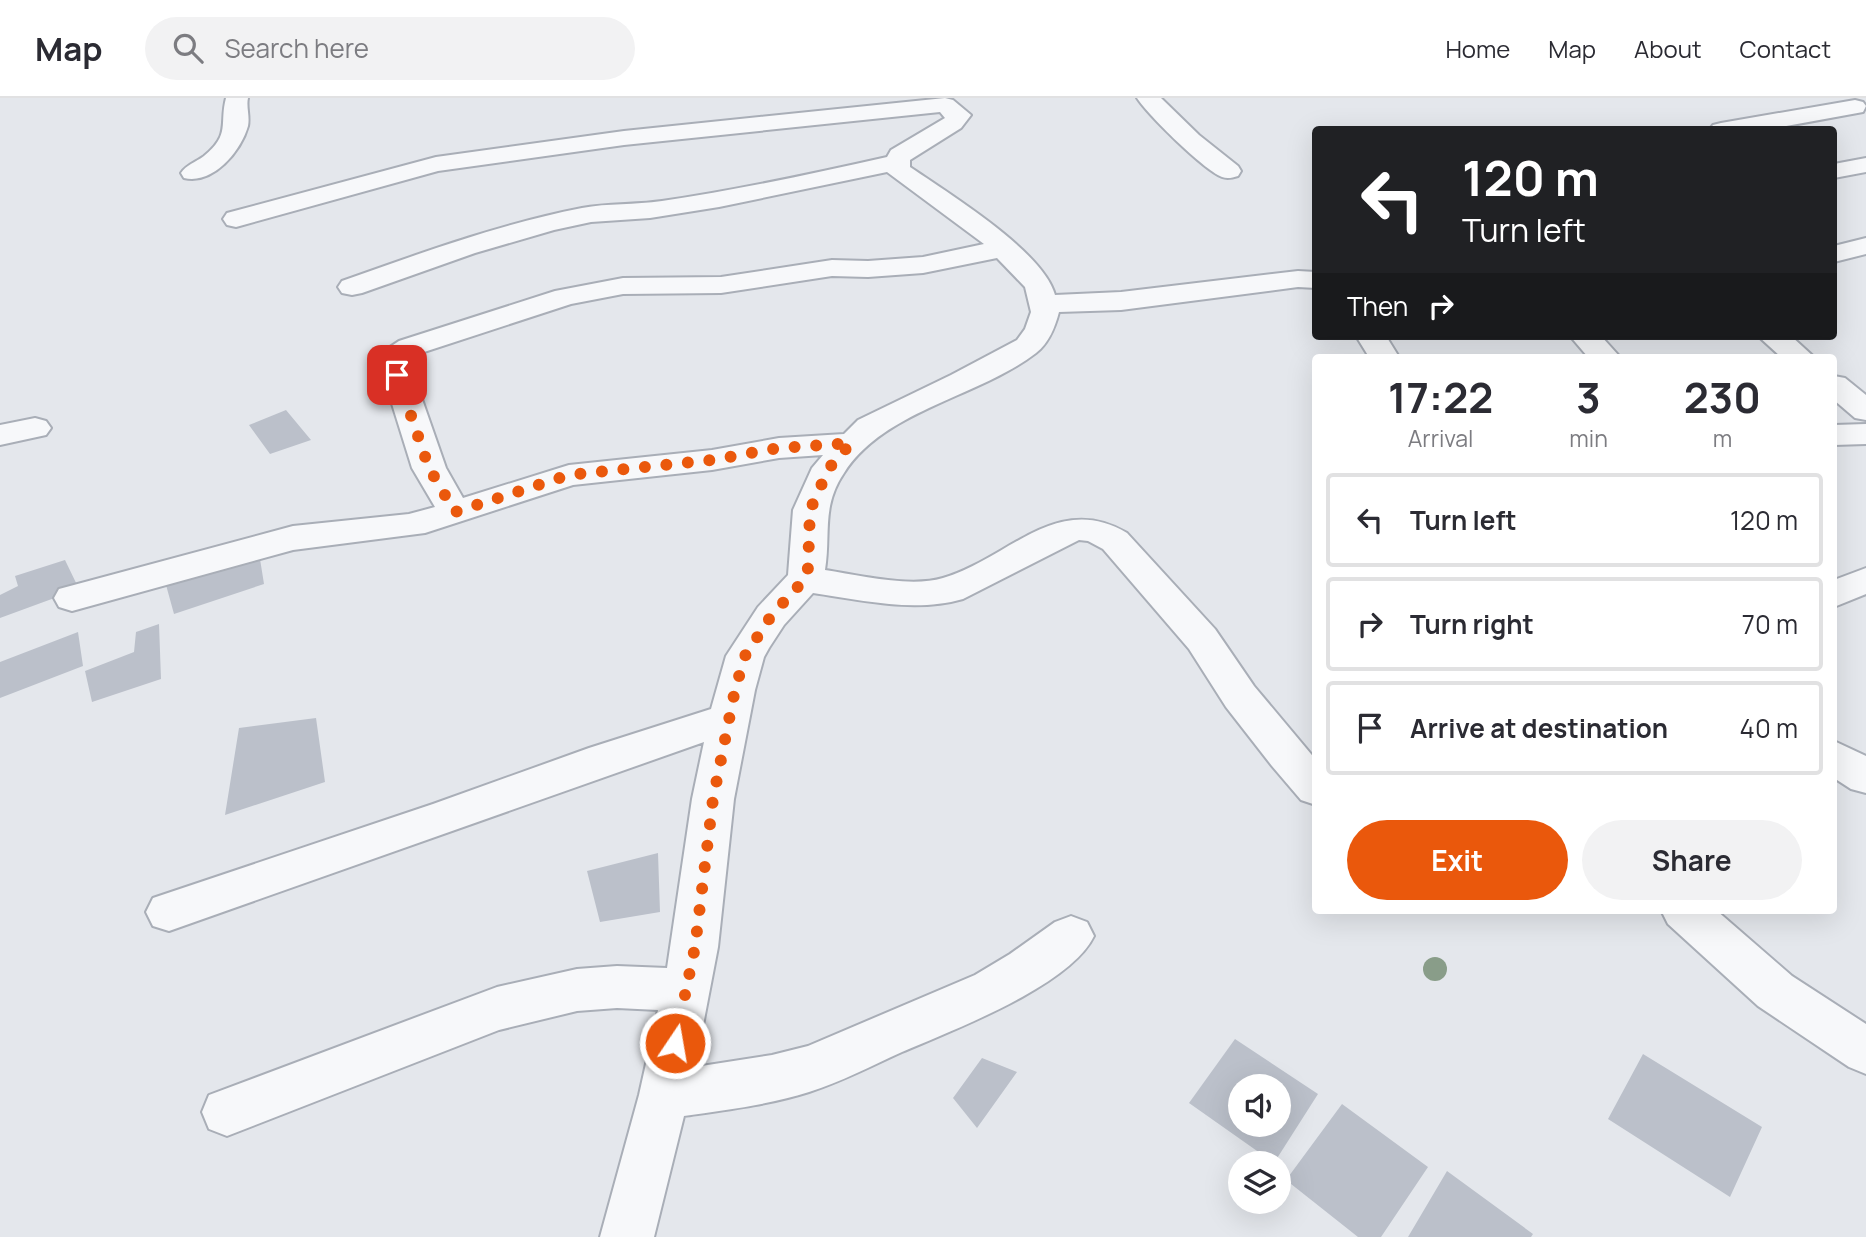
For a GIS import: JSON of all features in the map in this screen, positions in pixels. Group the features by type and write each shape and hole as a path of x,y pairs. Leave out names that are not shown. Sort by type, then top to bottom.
{"street":[{"path":"193,173 209,166 225,149 237,123 237,98"},
{"path":"1148,98 1191,140 1229,171"},
{"path":"236,219 436,164 727,117 932,104 966,105"},
{"path":"627,1237 664,1095 695,947 713,799 745,656 771,616 804,580 808,568 810,510 829,468 869,427 962,382 1027,346 1039,331 1045,312 1038,285 988,232 898,170 896,162 900,155 953,123 966,105"},
{"path":"1743,126 1854,106"},
{"path":"352,287 485,242 566,219 680,205 834,177 896,162"},
{"path":"1837,170 1866,165"},
{"path":"1837,253 1866,246"},
{"path":"455,512 429,468 397,375 394,362 398,355 410,347 565,297 623,286 721,285 832,268 868,269 923,265 1004,248"},
{"path":"1045,304 1121,301 1298,279 1312,280"},
{"path":"1589,340 1602,354"},
{"path":"1778,340 1795,354"},
{"path":"1837,387 1866,411"},
{"path":"0,435 35,428"},
{"path":"72,598 290,539 328,531 403,527 569,475 712,460 779,448 851,443"},
{"path":"804,580 931,594 950,590 1065,532 1087,528 1102,532 1115,541 1202,639 1258,718 1312,783"},
{"path":"1837,593 1866,580"},
{"path":"169,912 461,812 603,759 730,718"},
{"path":"1837,759 1866,777"},
{"path":"1688,914 1775,991 1866,1051"},
{"path":"664,1095 772,1079 812,1068 992,990 1027,969 1071,936"},
{"path":"228,1112 497,1009 577,990 617,987 686,990"}],"building":[{"path":"286,410 311,440 270,454 249,425"},
{"path":"260,559 264,584 174,614 166,585"},
{"path":"65,560 79,589 0,618 0,595 18,586 15,576"},
{"path":"159,624 161,679 92,702 85,671 134,652 136,632"},
{"path":"78,632 83,666 0,698 0,662"},
{"path":"316,718 325,782 225,815 239,728"},
{"path":"658,853 660,912 600,922 587,871"},
{"path":"1235,1039 1288,1074 1228,1074 1228,1131 1189,1103"},
{"path":"1643,1054 1762,1127 1730,1197 1608,1119"},
{"path":"982,1058 1017,1072 977,1128 953,1098"},
{"path":"1291,1076 1318,1094 1291,1136"},
{"path":"1342,1104 1428,1167 1381,1237 1358,1237 1291,1184 1291,1173"},
{"path":"1237,1137 1291,1137 1282,1151 1257,1151"},
{"path":"1447,1171 1533,1234 1531,1237 1408,1237"}],"route":[{"path":"397,375 429,468 437,486 455,512 569,475 712,460 805,445 851,443 829,468 810,510 807,530 808,568 804,580 771,616 745,656 735,690 713,799 695,947 675,1043"}]}
